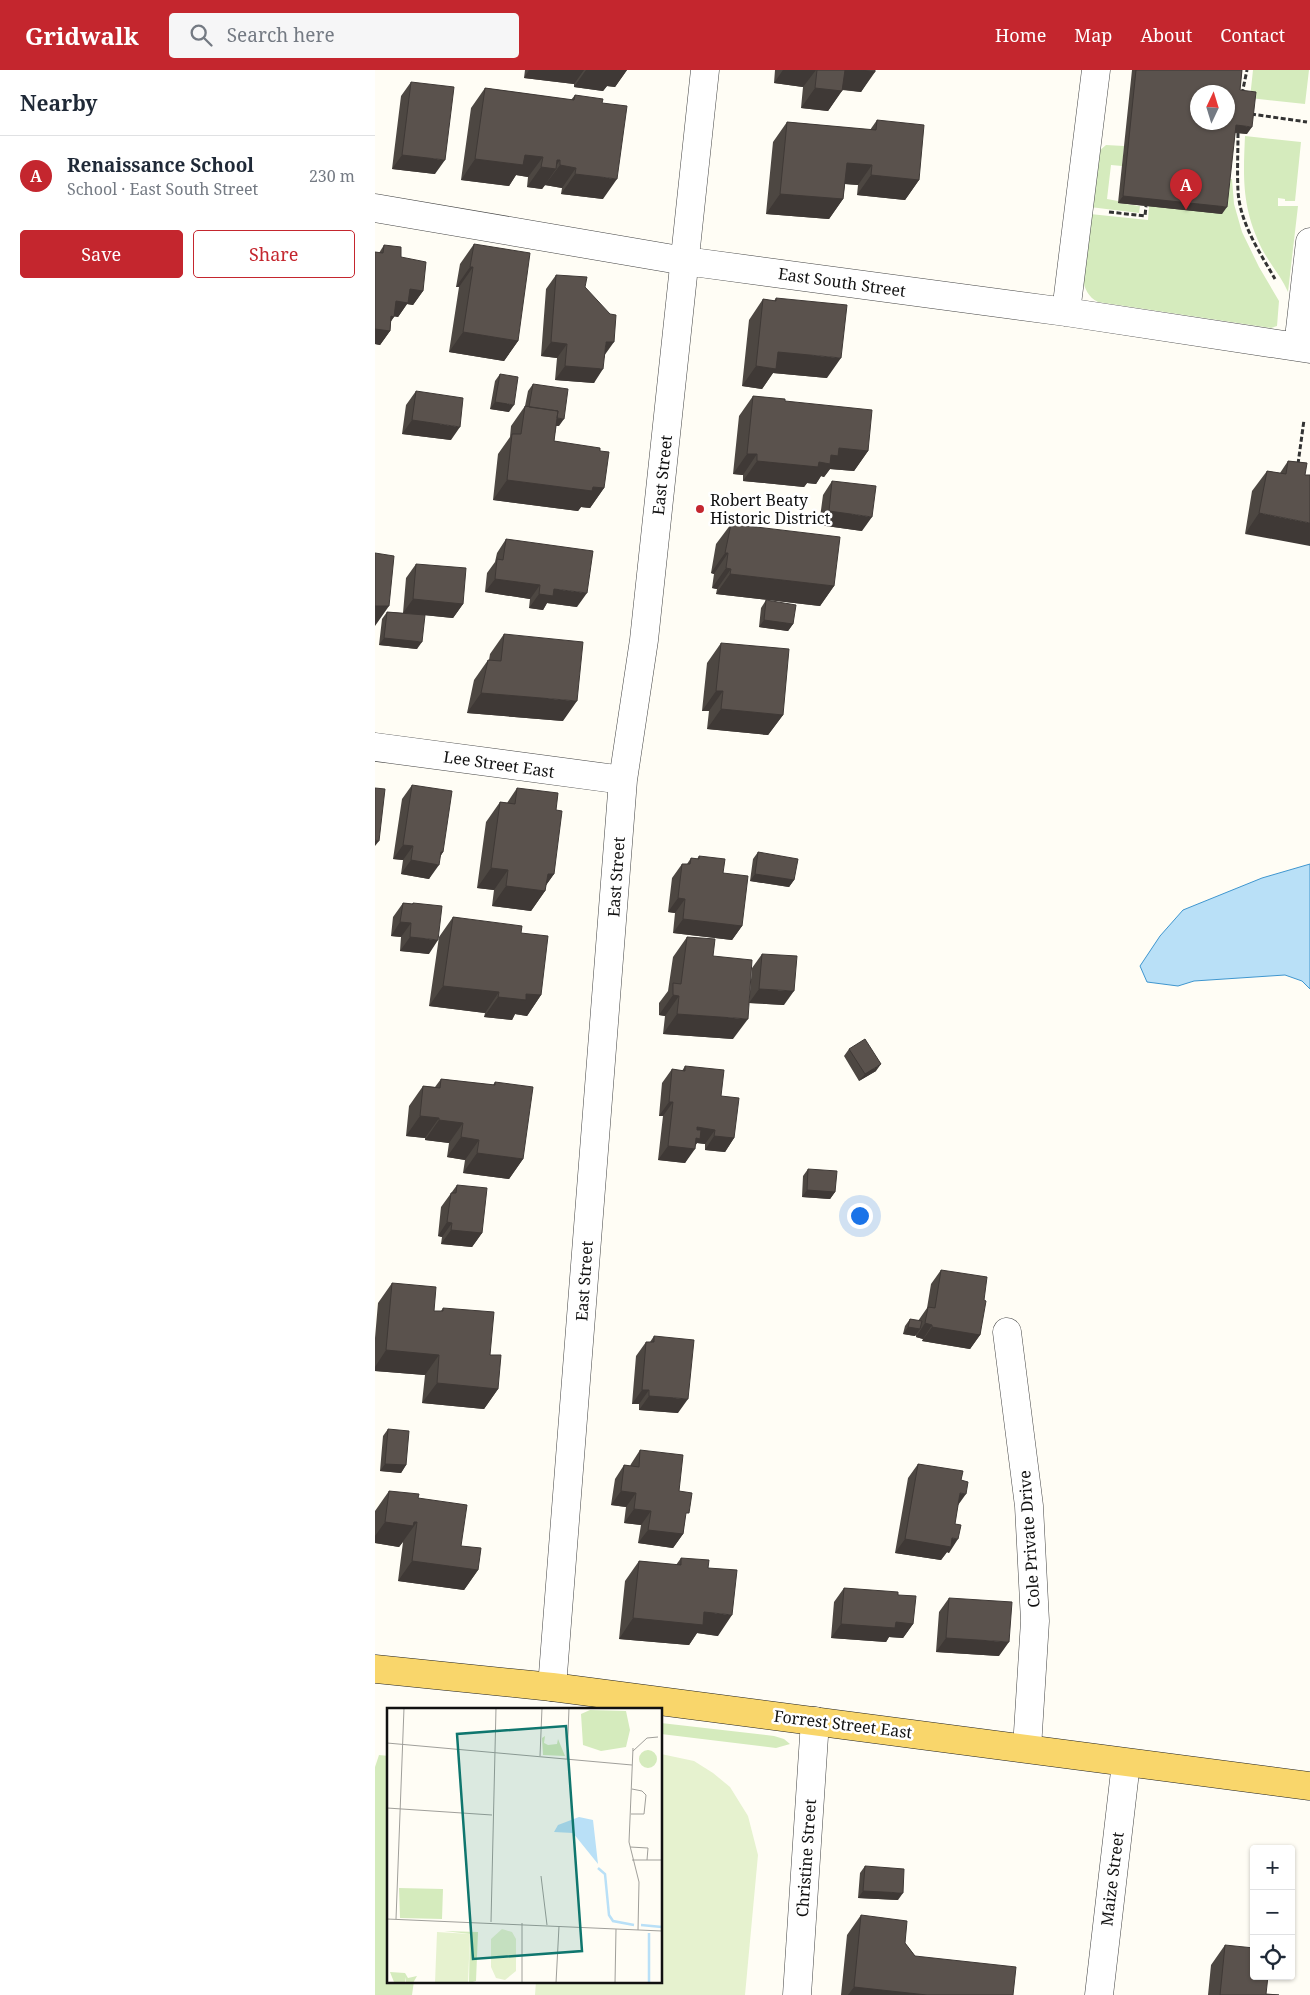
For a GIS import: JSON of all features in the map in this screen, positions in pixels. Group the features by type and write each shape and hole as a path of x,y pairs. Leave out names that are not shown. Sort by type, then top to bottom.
{"main road":[{"name":"Forrest Street East","path":"375,1669 552,1687 1310,1786"}],"street":[{"name":"East Street","path":"552,1687 623,780 644,640 705,70"},
{"path":"1066,312 1096,70"},
{"name":"East South Street","path":"375,208 685,262 1066,312 1304,348"},
{"path":"1304,348 1310,242"},
{"name":"Lee Street East","path":"375,747 623,780"},
{"name":"Cole Private Drive","path":"1007,1332 1029,1506 1035,1621 1027,1748"},
{"name":"Christine Street","path":"797,1995 815,1721"},
{"name":"Maize Street","path":"1099,1995 1126,1763"}],"path":[{"path":"1242,98 1247,70"},
{"path":"1250,114 1307,122"},
{"path":"1238,133 1238,192 1243,216 1253,241 1276,280"},
{"path":"1100,211 1145,216 1146,206"},
{"path":"1298,466 1304,420"}],"green space":[{"path":"1253,70 1309,70 1305,104 1250,98"},
{"path":"1245,136 1301,142 1295,201 1285,201 1285,199 1278,198 1278,206 1298,206 1288,292 1262,249 1255,234 1247,207 1244,180"},
{"path":"1106,145 1124,146 1122,166 1111,165 1107,199 1140,206 1139,213 1090,207 1098,152"},
{"path":"1226,179 1232,179 1234,204 1242,232 1259,267 1279,301 1277,326 1271,328 1098,302 1089,295 1082,278 1090,214 1148,220 1149,206"},
{"path":"663,1723 774,1736 784,1739 790,1744 776,1748 663,1734"},
{"path":"663,1754 694,1761 730,1787 748,1816 758,1855 745,1995 535,1995 536,1982 663,1982"},
{"path":"379,1755 387,1756 387,1982 414,1982 412,1995 375,1995 375,1767"}],"water":[{"path":"1310,864 1310,989 1302,981 1285,975 1194,981 1178,986 1147,982 1140,966 1160,936 1183,910 1262,878"}],"building":[{"path":"817,70 845,70 842,91 815,88"},
{"path":"1136,70 1242,70 1240,90 1256,92 1252,127 1236,125 1227,207 1123,196"},
{"path":"411,82 454,87 445,160 402,155"},
{"path":"485,88 574,100 575,95 603,99 602,103 627,106 617,179 575,174 576,168 560,165 560,160 557,160 556,169 541,167 543,157 525,155 523,165 475,159"},
{"path":"877,120 924,125 919,180 871,175 872,165 847,163 843,199 780,194 787,122 876,130"},
{"path":"474,244 530,253 518,341 463,332 473,267 470,267"},
{"path":"384,245 401,247 401,257 426,262 423,291 410,289 408,303 396,301 394,317 391,316 390,331 375,329 375,252 383,253"},
{"path":"556,275 587,277 585,287 610,314 616,315 614,342 606,342 603,369 565,366 567,344 551,342"},
{"path":"776,298 847,305 841,358 778,352 776,369 756,366 763,299 776,301"},
{"path":"500,374 518,377 514,405 495,402"},
{"path":"533,384 568,389 564,419 557,418 558,411 529,407"},
{"path":"416,391 463,398 460,427 412,420"},
{"path":"753,396 872,410 868,451 839,448 838,456 831,455 830,464 819,462 818,467 757,461 757,454 747,454"},
{"path":"525,406 558,411 554,441 600,448 600,451 609,452 604,488 593,487 592,491 507,480 512,434 521,434"},
{"path":"1288,461 1307,463 1305,475 1310,475 1310,523 1259,513 1267,471 1286,474"},
{"path":"832,481 876,486 872,517 829,511"},
{"path":"731,524 840,537 834,586 730,574 731,569 726,568 728,553 725,553"},
{"path":"506,539 593,551 587,593 554,589 553,596 539,594 540,585 495,579 497,559 503,560"},
{"path":"375,553 394,556 389,606 375,606"},
{"path":"416,564 466,568 463,604 413,599"},
{"path":"766,600 796,605 793,624 764,620"},
{"path":"387,612 425,615 422,642 384,638"},
{"path":"504,634 583,642 577,701 481,693 488,660 501,661"},
{"path":"721,643 789,649 783,715 721,709 723,691 716,691"},
{"path":"412,785 452,791 443,852 441,852 439,865 411,860 413,846 403,845"},
{"path":"375,788 385,789 379,841 375,840"},
{"path":"517,788 558,793 556,810 562,811 554,874 548,874 545,891 506,886 508,870 491,868 500,802 515,804"},
{"path":"758,852 798,859 794,880 755,874"},
{"path":"699,856 725,859 723,873 748,876 742,926 683,919 685,899 678,898 682,864 690,864 691,858 699,859"},
{"path":"403,903 442,906 438,940 410,937 411,923 400,922"},
{"path":"453,917 522,926 521,933 548,936 541,995 526,994 526,1000 498,997 499,992 443,986"},
{"path":"687,937 715,939 713,956 752,960 748,1019 677,1014 679,996 673,995 673,983 681,984"},
{"path":"762,954 797,956 794,991 759,989"},
{"path":"865,1039 881,1064 865,1074 849,1049"},
{"path":"685,1066 724,1070 721,1096 739,1098 734,1138 714,1136 715,1130 697,1127 697,1130 701,1130 700,1139 696,1138 695,1149 668,1146 673,1102 669,1102 672,1069 685,1071"},
{"path":"441,1079 495,1085 495,1082 533,1087 523,1159 477,1153 479,1140 461,1137 463,1123 420,1116 423,1086 440,1088"},
{"path":"808,1169 837,1171 835,1192 807,1190"},
{"path":"457,1185 487,1188 482,1233 451,1230 452,1223 447,1222 451,1193 456,1193"},
{"path":"941,1270 987,1277 984,1300 986,1301 980,1335 932,1327 932,1325 925,1323 928,1307 935,1308"},
{"path":"392,1283 436,1287 434,1311 443,1311 443,1308 494,1312 490,1355 501,1355 498,1389 437,1383 439,1355 386,1350"},
{"path":"910,1319 922,1321 920,1329 908,1327"},
{"path":"654,1336 694,1340 688,1399 649,1396 649,1390 642,1390 646,1342 654,1342"},
{"path":"388,1429 409,1431 406,1465 385,1464"},
{"path":"640,1450 683,1455 679,1491 692,1493 689,1513 686,1513 683,1534 648,1530 651,1511 634,1509 636,1493 621,1491 624,1465 639,1467"},
{"path":"918,1464 963,1471 961,1480 968,1482 966,1494 960,1493 955,1524 961,1525 958,1539 952,1538 951,1547 905,1539"},
{"path":"389,1491 419,1494 418,1498 467,1505 461,1546 481,1548 478,1570 412,1561 417,1522 414,1522 413,1526 385,1522"},
{"path":"681,1558 709,1560 708,1568 737,1570 732,1615 704,1612 703,1625 633,1618 639,1561 681,1565"},
{"path":"844,1588 898,1592 898,1595 916,1596 913,1624 896,1622 895,1628 841,1624"},
{"path":"949,1598 1012,1602 1009,1642 946,1638"},
{"path":"865,1866 904,1869 903,1893 863,1891"},
{"path":"861,1915 907,1921 905,1943 915,1956 1016,1967 1013,1995 927,1995 854,1987"},
{"path":"1225,1945 1250,1948 1250,1980 1268,1980 1266,1994 1279,1995 1220,1995"}],"place":[{"name":"Renaissance School","path":"1186,210"},
{"name":"Robert Beaty Historic District","path":"700,509"}]}
